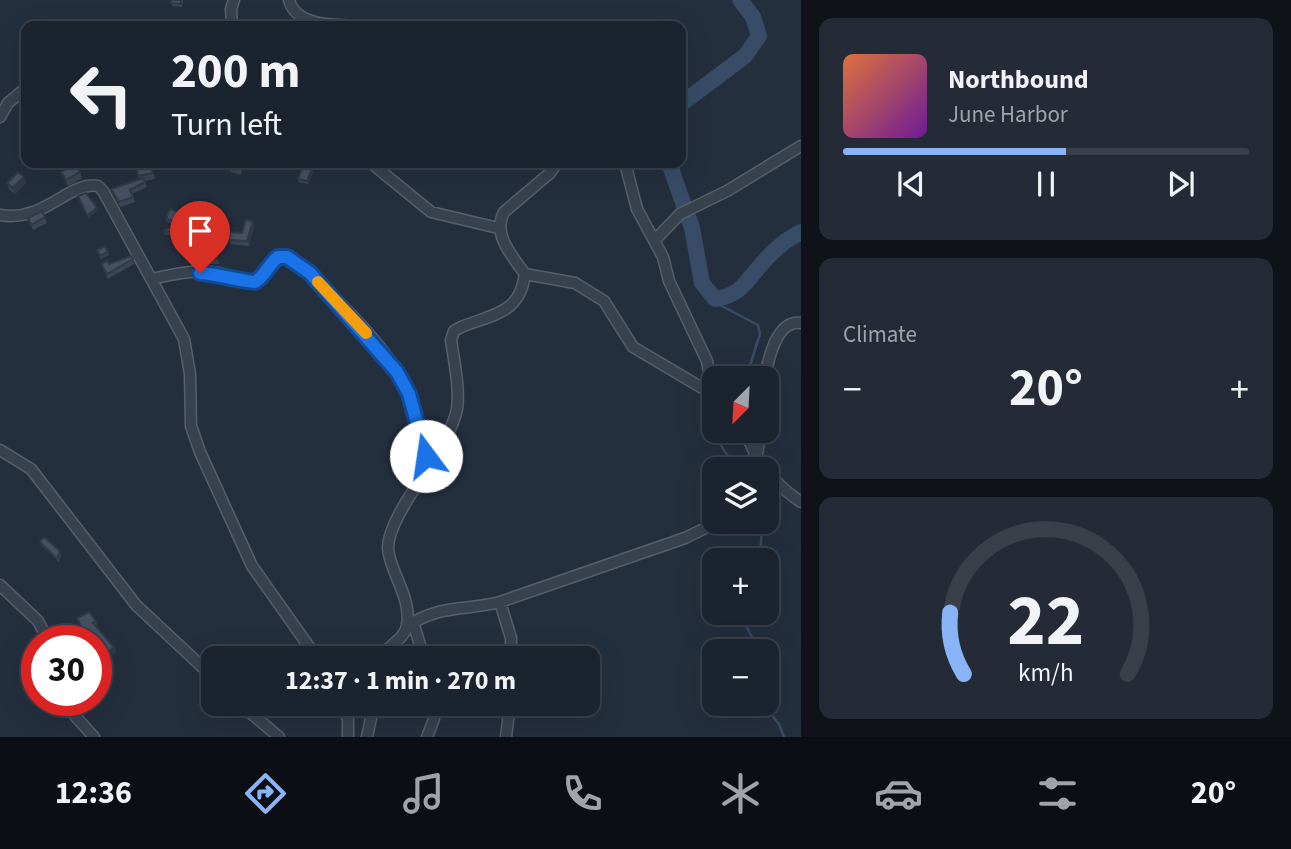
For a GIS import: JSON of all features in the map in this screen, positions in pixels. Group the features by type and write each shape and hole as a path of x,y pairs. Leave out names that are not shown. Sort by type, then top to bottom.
{"street":[{"path":"232,21 234,0"},
{"path":"289,0 297,16 319,21"},
{"path":"0,117 8,103 21,92"},
{"path":"654,241 680,214 727,191 801,146"},
{"path":"377,168 431,212 499,228"},
{"path":"419,646 410,624 405,594 388,548 394,528 447,436 457,409 451,340 454,331 509,308 519,299 524,274 509,252 499,228 504,212 554,168"},
{"path":"626,168 637,209 663,257 669,281 707,366"},
{"path":"0,215 14,217 41,211 82,187 98,186 184,339 190,374 191,426 200,452 252,566 309,646"},
{"path":"152,279 181,273 218,272 250,282 256,281 278,257 299,264 371,339 397,372 409,394 428,465"},
{"path":"524,274 575,283 604,301 634,347 702,388"},
{"path":"768,366 785,325 792,321 801,323"},
{"path":"752,443 757,455 784,491 801,502"},
{"path":"757,455 759,443"},
{"path":"0,450 31,469 136,605 201,666"},
{"path":"390,646 403,636 410,624 442,609 480,607 500,602 702,530"},
{"path":"0,585 40,625"},
{"path":"500,602 511,646"},
{"path":"78,716 94,737"},
{"path":"254,716 279,737"},
{"path":"345,716 348,737"},
{"path":"368,737 372,716"},
{"path":"427,737 434,716"},
{"path":"506,737 509,716"}],"building":[{"path":"171,0 181,0 181,4 171,3"},
{"path":"67,168 78,168 80,172 66,180 61,172"},
{"path":"137,168 152,168 153,173 138,176"},
{"path":"302,168 312,169 307,181 298,179"},
{"path":"18,172 24,177 12,188 7,183"},
{"path":"143,178 145,182 130,190 133,197 119,202 111,189"},
{"path":"86,193 97,208 87,215 78,196"},
{"path":"170,209 180,213 176,222 166,219"},
{"path":"42,211 45,217 31,225 28,218"},
{"path":"246,220 253,221 247,241 229,240 230,232 242,233"},
{"path":"186,221 187,230 164,232 164,230"},
{"path":"105,246 108,252 100,256 97,250"},
{"path":"216,250 217,258 197,258 196,253"},
{"path":"131,256 133,259 107,274 101,264 107,261 109,264"},
{"path":"44,537 60,551 57,559 40,542"},
{"path":"89,612 96,621 93,623 95,625 80,625 77,618"}],"waterway":[{"path":"686,100 745,56 759,36 753,17 740,0"},
{"path":"671,168 692,228 702,283 715,299 739,290 774,251 801,232"},
{"path":"715,299 720,305 758,325 760,334 750,366"},
{"path":"721,443 729,457"},
{"path":"761,534 761,548"},
{"path":"746,625 753,639"},
{"path":"773,716 784,737"}],"slow traffic":[{"path":"318,282 366,333"}],"route":[{"path":"200,273 218,272 250,282 256,281 278,257 287,257 299,264 371,339 397,372 409,394 422,433 426,456"}]}
